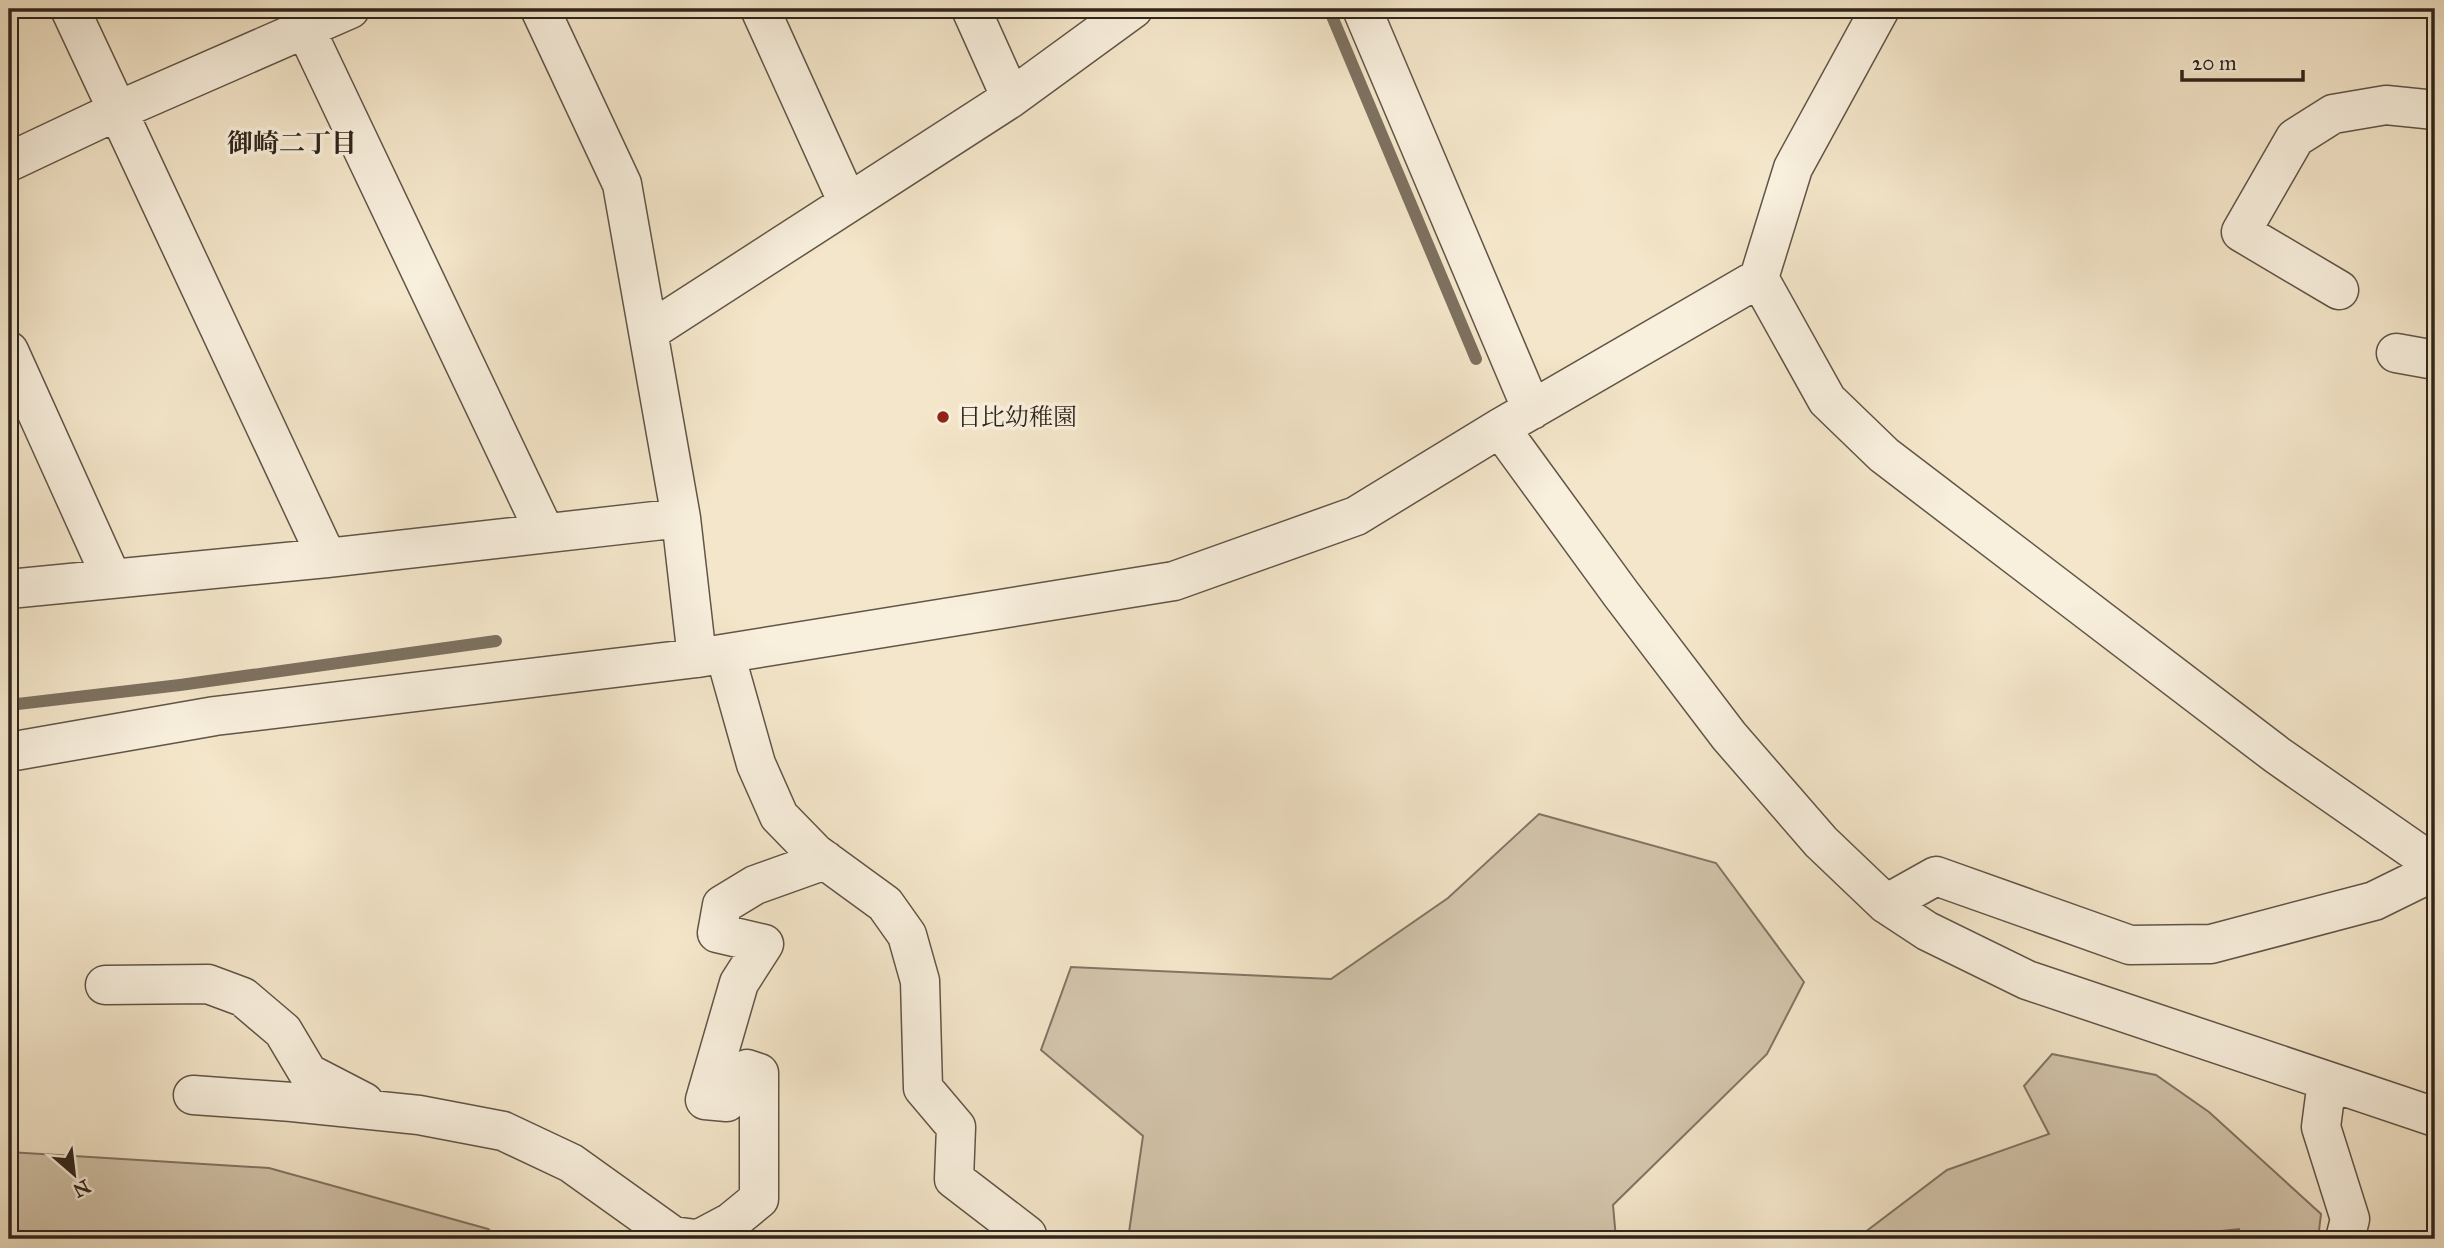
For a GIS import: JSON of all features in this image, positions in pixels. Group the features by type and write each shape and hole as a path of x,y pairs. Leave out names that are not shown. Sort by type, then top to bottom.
{"street":[{"path":"70,9 327,558"},
{"path":"9,162 117,111 350,9"},
{"path":"540,9 622,184 681,518 711,656 779,816 825,860 885,904 907,935 920,981 923,1088 956,1127 954,1179 1027,1235"},
{"path":"760,9 848,203"},
{"path":"971,9 1011,98"},
{"path":"650,331 1011,98 1133,9"},
{"path":"1362,9 1516,419 1621,594 1729,736 1821,842 1886,904 1927,931 2028,980 2435,1117"},
{"path":"9,752 215,716 711,656 1174,581 1356,516 1516,419 1759,278 1793,168 1880,9"},
{"path":"305,28 545,533"},
{"path":"2339,290 2241,232 2295,138 2333,114 2386,105 2435,110"},
{"path":"1759,278 1827,400 1884,455 2277,755 2435,865"},
{"path":"9,351 112,579"},
{"path":"2396,353 2435,360"},
{"path":"9,589 327,558 681,518"},
{"path":"193,1095 419,1115 503,1131 572,1163 686,1238 731,1222 759,1199 759,1073 747,1069 727,1102 705,1100 739,983 764,944 717,933 722,905 755,885 825,860"},
{"path":"1886,904 1936,876 2130,945 2211,944 2374,901 2435,871"},
{"path":"105,985 208,984 243,997 283,1031 308,1073 381,1111"},
{"path":"2327,1081 2321,1127 2350,1219 2345,1239"}],"shaded area":[{"path":"1539,814 1716,863 1804,982 1767,1054 1613,1205 1616,1239 1128,1239 1143,1136 1041,1050 1071,967 1331,979 1448,898"},
{"path":"2052,1054 2156,1075 2209,1112 2321,1214 2318,1239 2240,1239 2239,1229 2193,1234 2192,1239 1856,1239 1947,1170 2049,1134 2024,1086"},
{"path":"9,1152 269,1168 488,1229 499,1239 9,1239"}],"waterway":[{"path":"1329,9 1476,359"},
{"path":"9,705 180,685 496,641"}],"place":[{"name":"日比幼稚園","path":"943,417"}],"district":[{"name":"御崎二丁目","path":"292,143"}]}
